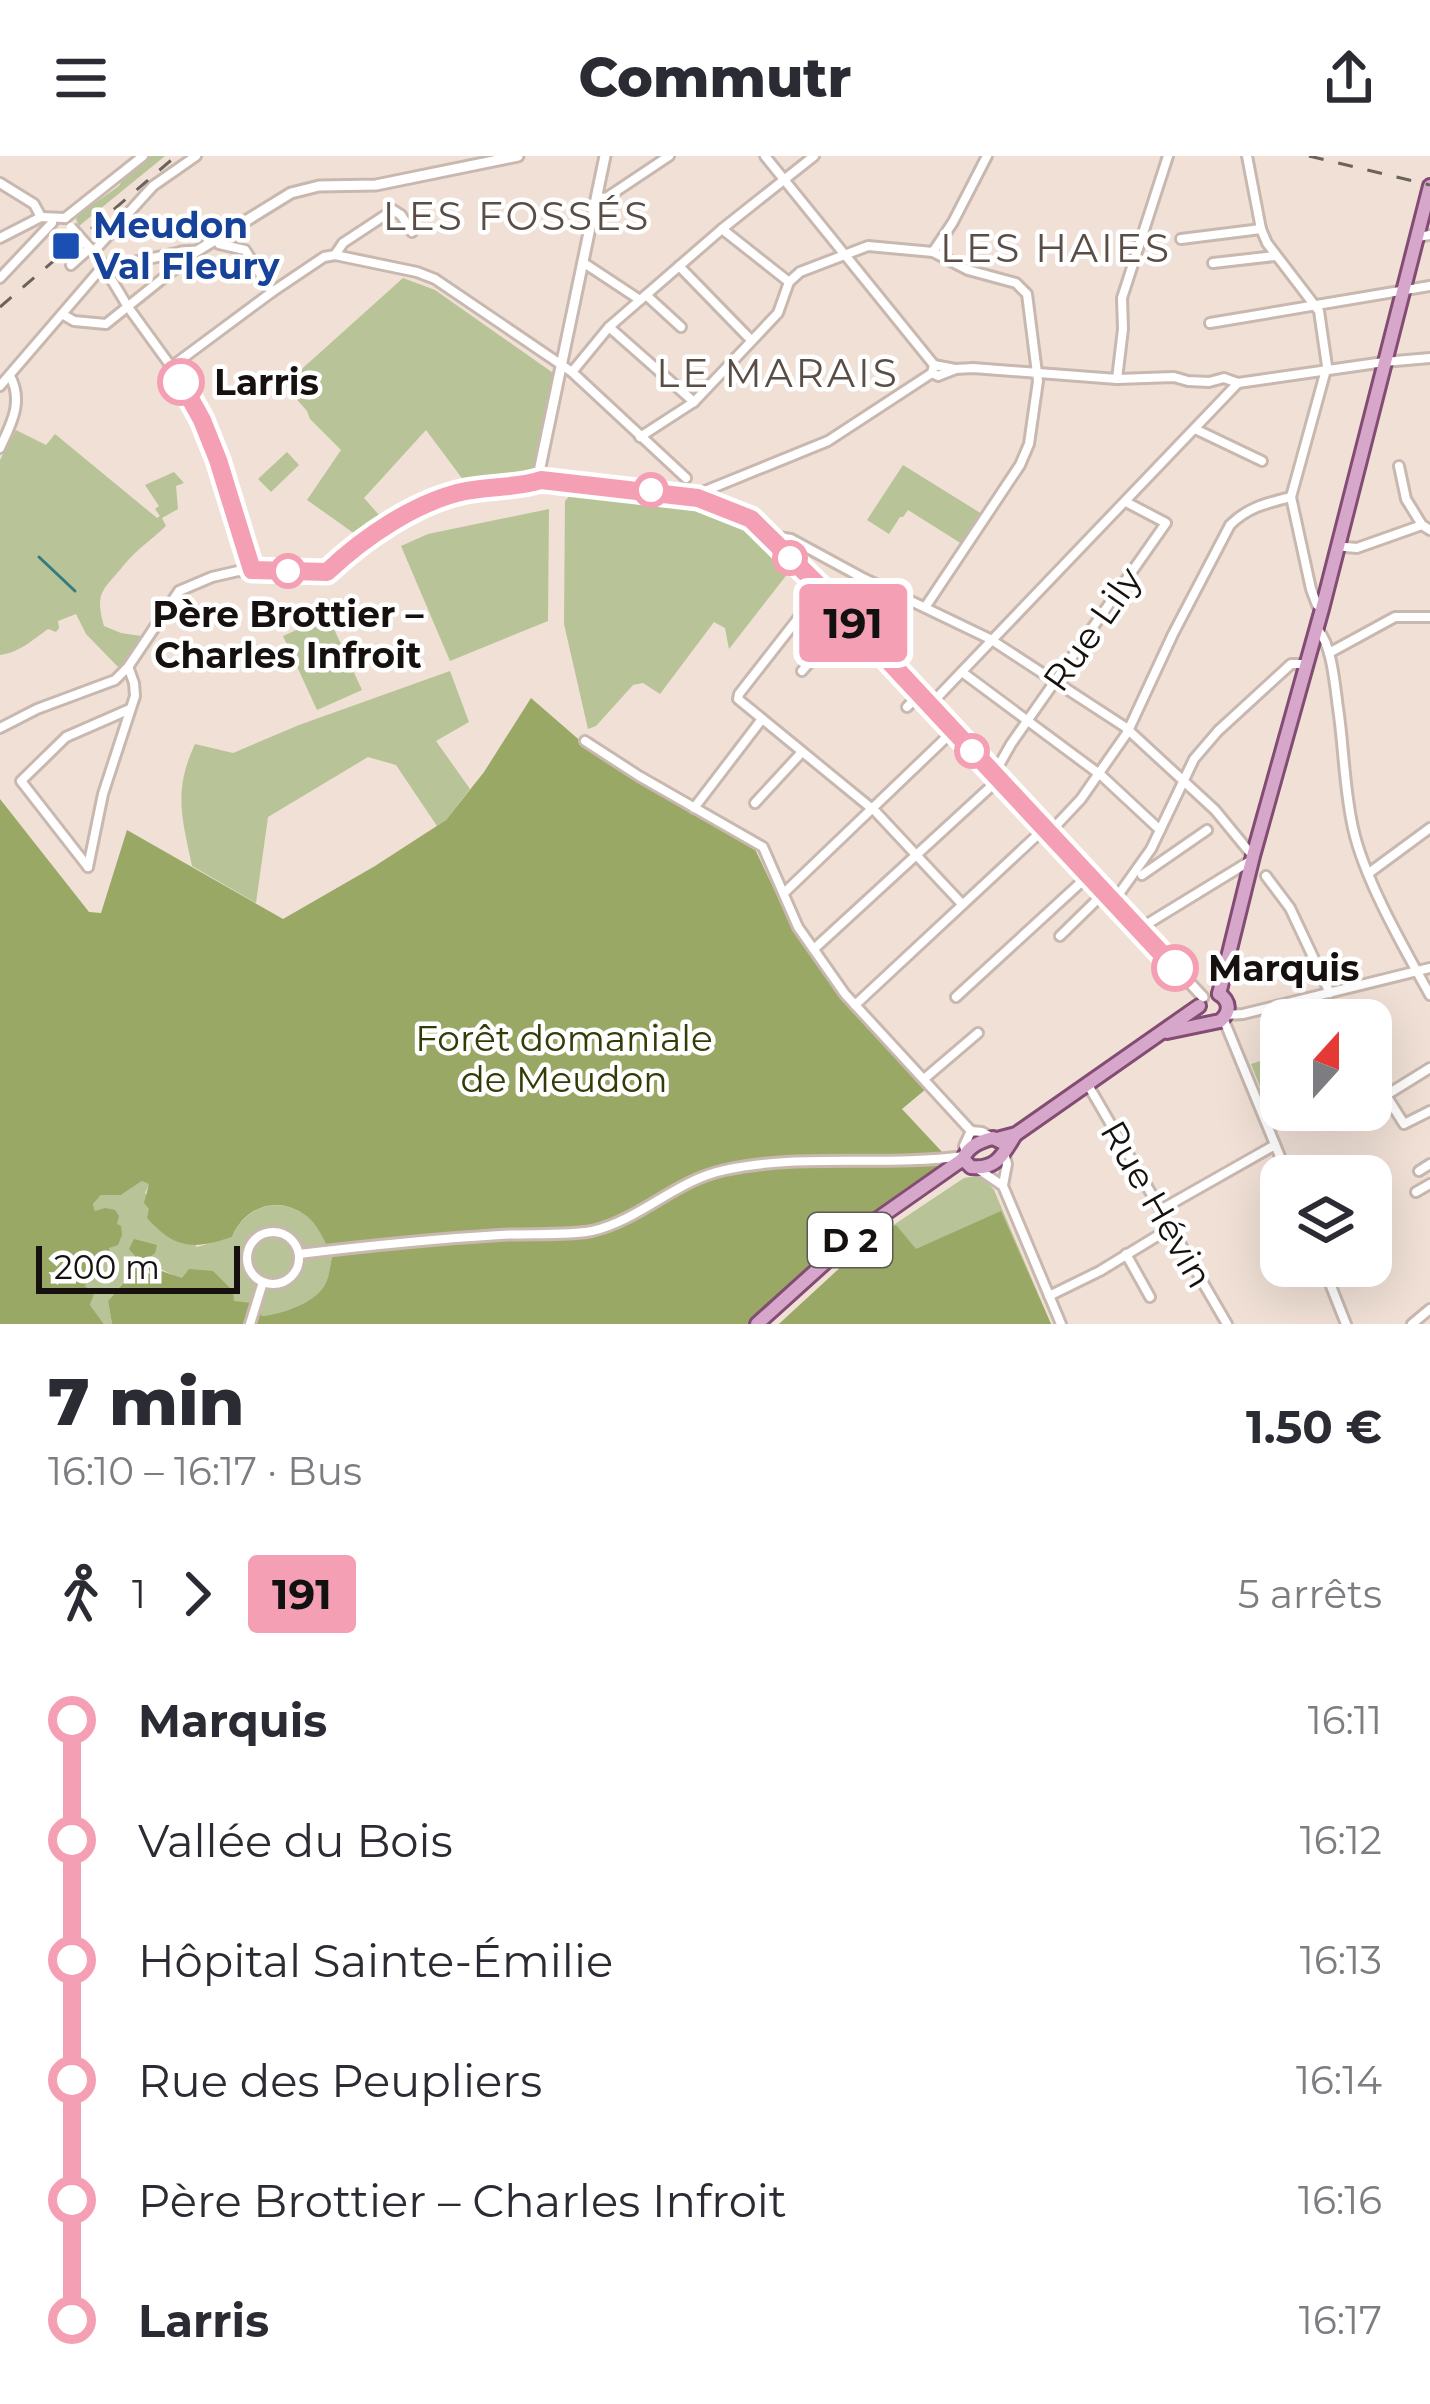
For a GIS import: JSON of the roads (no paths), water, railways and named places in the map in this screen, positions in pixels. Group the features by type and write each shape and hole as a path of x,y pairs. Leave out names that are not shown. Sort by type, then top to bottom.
{"main road":[{"path":"1219,994 1403,289 1424,236 1429,194"},
{"path":"1000,1145 977,1143 968,1161 996,1164 1000,1145 1210,993 1227,1002 1220,1018"},
{"path":"1201,1002 1201,1016 1220,1018"},
{"path":"1155,1035 1220,1018"},
{"name":"D 2","path":"757,1324 859,1232 968,1161"},
{"name":"D 2","path":"769,1324 864,1239 968,1161"}],"street":[{"path":"68,223 143,156"},
{"path":"71,265 150,189 196,156"},
{"path":"62,314 74,322 106,324 197,251 291,194 320,186 376,185 518,156"},
{"path":"541,480 540,467 567,369 605,156"},
{"path":"597,197 606,198 669,156"},
{"path":"766,156 937,370"},
{"path":"567,369 643,297 814,156"},
{"path":"933,252 987,156"},
{"path":"1117,379 1122,298 1168,156"},
{"path":"1247,156 1267,243 1319,311 1327,366 1291,497 1320,607"},
{"path":"0,183 34,204 40,217"},
{"path":"335,255 343,243 393,210 412,232"},
{"path":"0,238 40,217 68,223 90,248 202,420 252,570"},
{"path":"0,278 52,219"},
{"path":"722,229 789,282"},
{"path":"1181,239 1262,229"},
{"path":"216,239 219,244 245,250 272,292"},
{"path":"640,436 694,402 778,313 789,282 800,272 868,246 933,252 968,270 1016,284 1027,294 1037,374 1029,444 1020,465 926,606"},
{"path":"0,386 98,272 197,251"},
{"path":"179,266 181,252"},
{"path":"171,367 324,257 335,255 418,272 567,369 686,478"},
{"path":"1214,263 1276,255"},
{"path":"584,263 643,297 681,327"},
{"path":"679,266 751,340"},
{"path":"1210,323 1430,286"},
{"path":"609,327 694,402"},
{"path":"698,498 827,441 937,370 973,368 1117,379 1174,376 1209,382 1224,378 1238,383 1430,358"},
{"path":"0,448 16,410 10,376"},
{"path":"929,706 1238,383"},
{"path":"1195,429 1262,461"},
{"path":"1345,547 1357,548 1426,527 1406,499 1399,466"},
{"path":"0,728 115,680 179,591 252,570 327,572 351,550 437,498 541,480 698,498 751,519 769,536 1114,901 1201,1002"},
{"path":"855,1004 1081,799 1129,729 1230,525 1252,507 1291,497"},
{"name":"Rue Lily","path":"815,949 996,777 1028,721 1166,523 1126,502"},
{"path":"769,536 791,539 993,641 1129,729 1214,810 1252,858 1139,929"},
{"path":"821,589 737,696 872,809 962,904"},
{"path":"1329,653 1396,617 1430,617"},
{"path":"802,671 848,618"},
{"path":"1314,631 1320,630 1329,653 1353,828 1430,995"},
{"path":"1114,901 1160,830 1194,759 1291,664 1304,664"},
{"path":"128,667 135,696 103,794 88,867 21,781 66,737 130,709"},
{"path":"962,672 1098,774 1160,830"},
{"path":"907,707 919,695"},
{"path":"694,808 762,719"},
{"path":"784,893 953,730"},
{"path":"585,741 763,847 798,926 855,1004 971,1132 982,1132 1000,1145 1007,1161 1003,1186"},
{"path":"755,803 802,752"},
{"path":"1370,873 1430,828"},
{"path":"1142,875 1207,830"},
{"path":"956,997 1089,875"},
{"path":"1265,876 1290,908 1330,993"},
{"path":"1060,936 1105,892"},
{"path":"1279,1155 1220,1018 1430,968"},
{"path":"924,1079 978,1033"},
{"path":"1430,1068 1387,1097 1404,1124 1430,1111"},
{"name":"Rue Hévin","path":"1087,1084 1227,1324"},
{"path":"968,1161 964,1145 971,1132"},
{"path":"1162,1209 1275,1144"},
{"path":"299,1254 488,1235 589,1232 624,1220 690,1182 724,1170 781,1163 968,1161 1003,1186 1060,1324"},
{"path":"1419,1171 1430,1164"},
{"path":"1415,1192 1430,1184"},
{"path":"1049,1296 1172,1227"},
{"path":"272,1232 286,1236 299,1254 296,1271 274,1284 255,1277 247,1260 251,1244 272,1232"},
{"path":"1126,1254 1150,1297"},
{"path":"250,1324 263,1282"},
{"path":"1331,1287 1346,1324"},
{"path":"1412,1324 1430,1309"}],"waterway":[{"path":"39,557 75,591"}],"railway":[{"path":"0,307 176,156"},
{"path":"1309,156 1430,185"}],"place":[{"name":"Meudon Val Fleury","path":"66,246"},
{"name":"Larris","path":"181,382"},
{"name":"Père Brottier – Charles Infroit","path":"288,571"},
{"name":"Marquis","path":"1175,968"}],"district":[{"name":"LES FOSSÉS","path":"517,216"},
{"name":"LES HAIES","path":"1056,248"},
{"name":"LE MARAIS","path":"778,373"}],"park label":[{"name":"Forêt domaniale de Meudon","path":"564,1058"}]}
